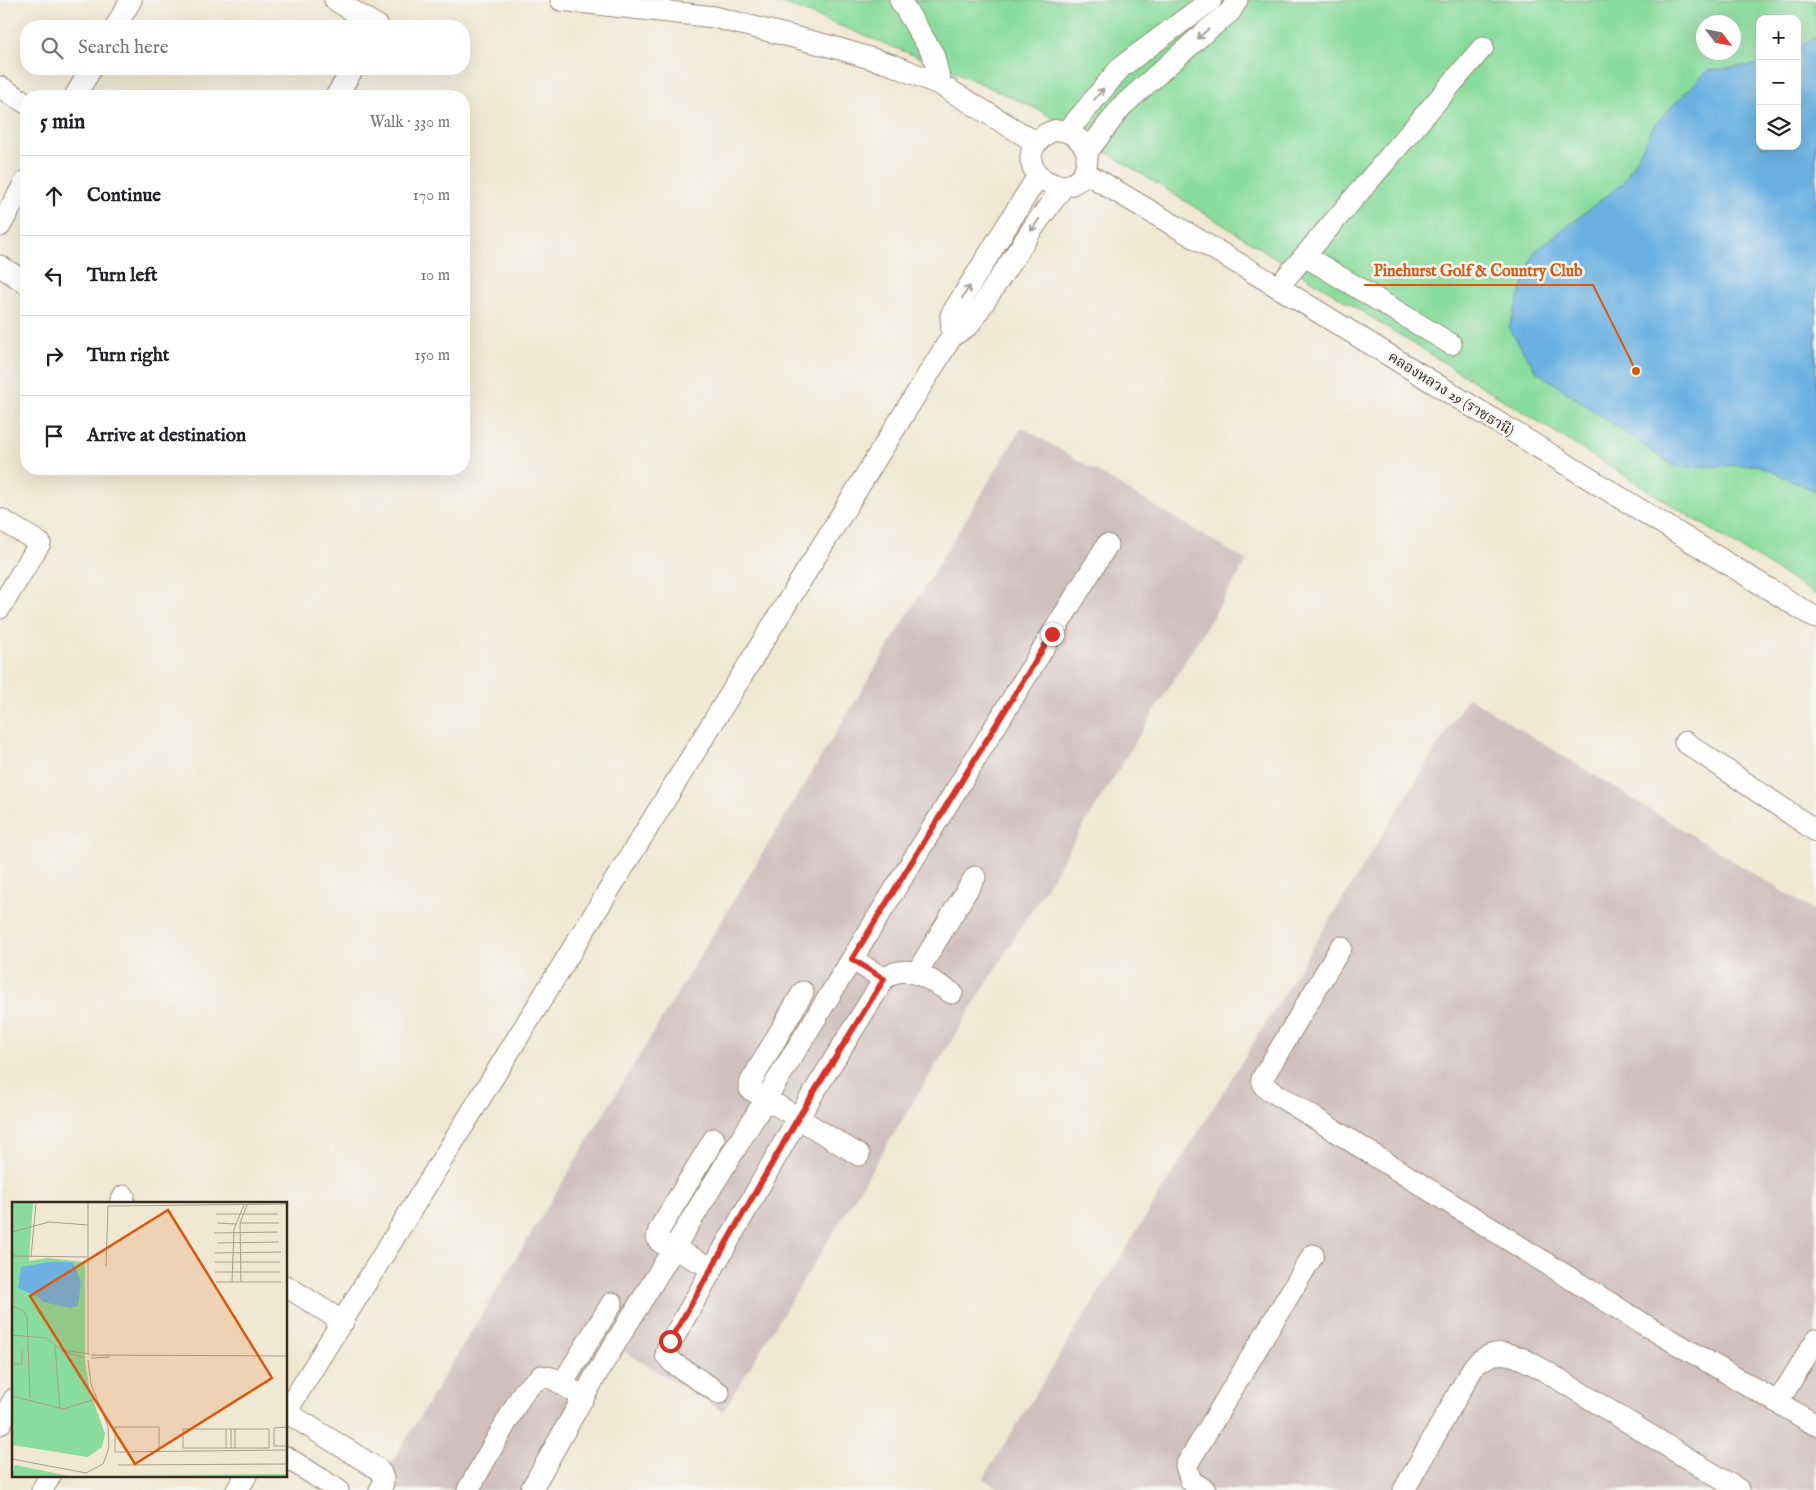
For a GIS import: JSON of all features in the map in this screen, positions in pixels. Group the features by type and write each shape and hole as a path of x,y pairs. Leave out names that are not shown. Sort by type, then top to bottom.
{"street":[{"path":"119,20 131,0"},
{"path":"335,0 368,20"},
{"path":"561,0 694,8 714,17 833,47 893,65 941,86 1037,143"},
{"path":"900,0 933,54 941,86"},
{"path":"1068,131 1121,67 1211,0"},
{"path":"1086,162 1083,143 1077,136 1068,131 1058,130 1046,134 1037,143 1032,155 1034,168 1038,176 1046,182 1064,186 1075,182 1122,106 1204,32 1230,12 1237,0"},
{"path":"1278,287 1483,47"},
{"path":"79,90 87,75"},
{"path":"340,90 349,75"},
{"path":"0,87 20,99"},
{"name":"คลองหลวง 29 (ราชธานี)","path":"1086,162 1278,287 1816,618"},
{"path":"952,336 951,315 1038,176"},
{"path":"288,1405 293,1386 343,1322 952,336 969,325 1035,225 1064,186"},
{"path":"0,226 20,191"},
{"path":"1305,256 1451,344"},
{"path":"0,266 20,279"},
{"path":"0,519 40,543 0,608"},
{"path":"531,1490 583,1397 673,1249 1107,544"},
{"path":"1684,742 1816,830"},
{"path":"916,974 975,877"},
{"path":"1341,947 1262,1079 1266,1087 1640,1322 1816,1425"},
{"path":"852,959 884,979"},
{"path":"719,1393 673,1363 666,1355 670,1341 798,1118 884,979 894,971 904,969 952,993"},
{"path":"803,992 749,1085 750,1089 859,1155"},
{"path":"712,1268 660,1242 657,1238 659,1230 714,1139"},
{"path":"1205,1490 1190,1481 1186,1466 1312,1255"},
{"path":"288,1287 343,1322"},
{"path":"562,1384 612,1304"},
{"path":"1778,1402 1816,1340"},
{"path":"1404,1490 1474,1366 1482,1358 1496,1353 1515,1354 1739,1490"},
{"path":"468,1490 524,1391 541,1376 552,1378 583,1397"},
{"path":"0,1424 12,1403"},
{"path":"288,1413 378,1469 383,1475 384,1484 380,1490"},
{"path":"288,1458 338,1490"},
{"path":"42,1490 49,1478"}],"shaded area":[{"path":"1022,427 1247,561 723,1411 620,1349 534,1490 375,1490"},
{"path":"1468,697 1816,912 1816,1490 1002,1490 983,1479"}],"green space":[{"path":"756,0 1816,0 1816,595 1039,110 951,70 788,5"}],"water":[{"path":"1816,37 1816,491 1757,465 1675,467 1536,371 1509,328 1534,252 1623,183 1655,124 1707,71 1756,65 1756,150 1801,150 1801,46"}],"place":[{"name":"Pinehurst Golf & Country Club","path":"1636,371"}],"route":[{"path":"670,1341 798,1118 884,979 852,959 1052,634"}]}
